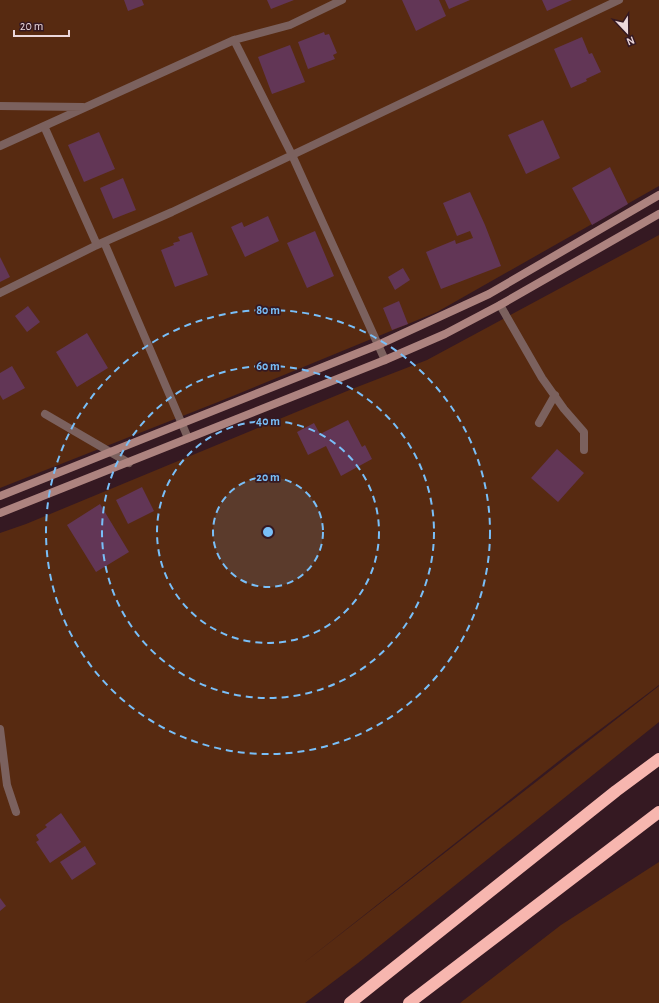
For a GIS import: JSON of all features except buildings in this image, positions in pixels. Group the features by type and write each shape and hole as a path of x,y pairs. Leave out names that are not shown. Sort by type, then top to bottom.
{"highway":[{"path":"350,1003 616,791 659,759"},
{"path":"409,1003 659,812"}],"main road":[{"path":"0,496 378,345 489,294 659,195"},
{"path":"0,513 386,360 445,334 500,305 659,214"}],"street":[{"path":"0,146 234,40 290,25 342,0"},
{"path":"0,293 619,0"},
{"path":"234,40 292,155 386,360"},
{"path":"0,106 86,107"},
{"path":"44,126 101,244 188,438"},
{"path":"500,305 542,378 584,432 584,450"},
{"path":"540,423 555,395"},
{"path":"44,414 129,463"},
{"path":"0,729 7,785 16,812"}],"shaded area":[{"path":"0,0 659,0 659,186 437,312 218,402 0,488"},
{"path":"659,235 659,685 569,753 301,965 659,686 659,722 358,963 305,1003 0,1003 0,533 26,524 352,389 427,360"},
{"path":"659,862 659,1003 460,1003 561,925"}]}
